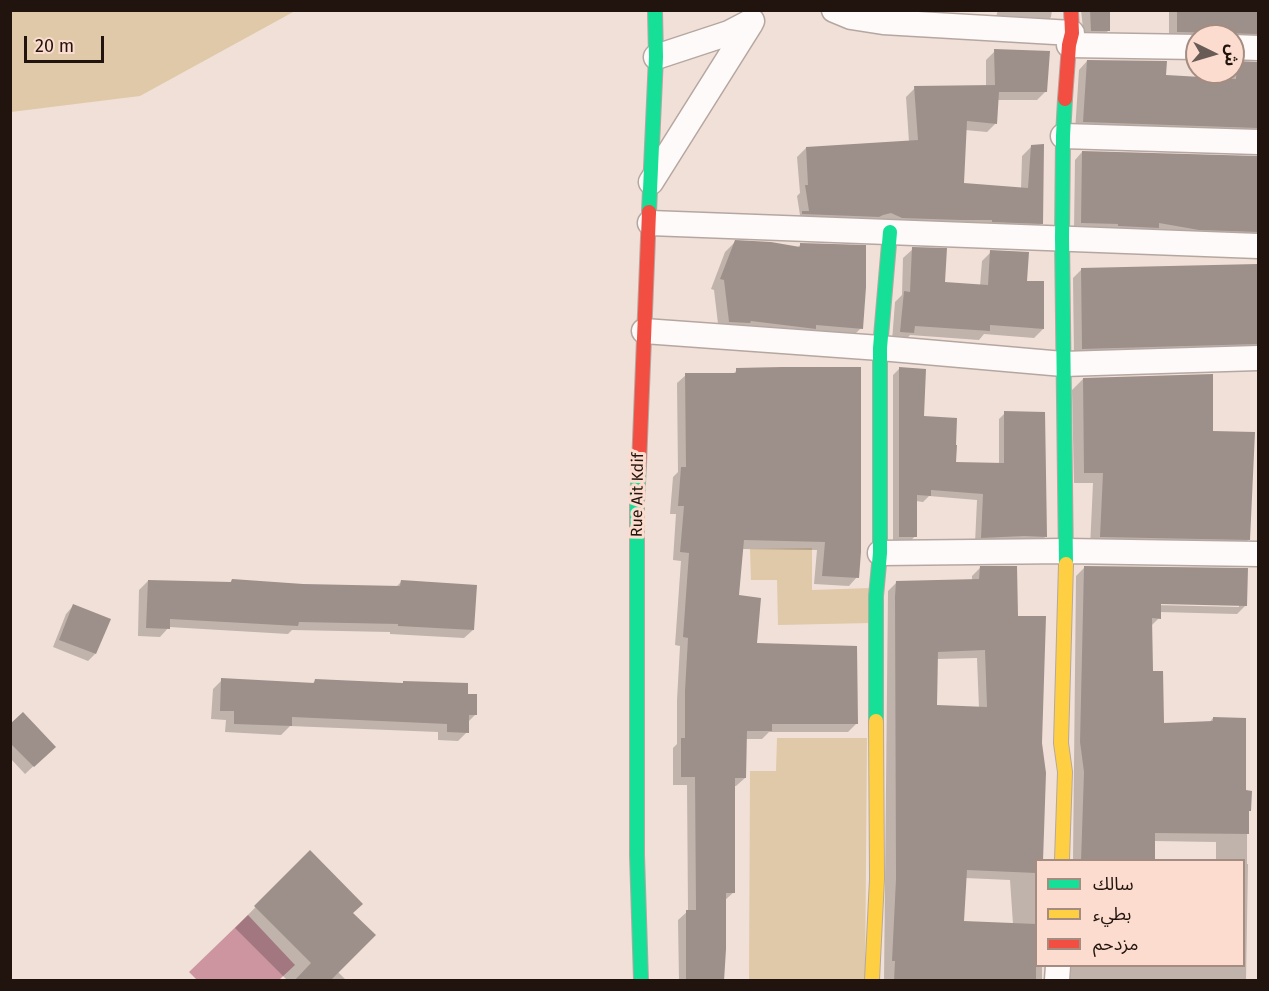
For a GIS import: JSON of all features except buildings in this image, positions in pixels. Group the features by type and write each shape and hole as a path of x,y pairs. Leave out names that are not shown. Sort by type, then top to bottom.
{"street":[{"path":"834,10 850,16 883,22 1070,30 1185,45"},
{"name":"Rue Ait Kdif","path":"641,981 637,855 637,501 657,11"},
{"path":"656,57 729,33 755,17"},
{"path":"651,182 755,17"},
{"path":"1062,859 1065,772 1061,743 1066,551 1062,238 1063,136 1070,30"},
{"path":"1063,136 1258,142"},
{"path":"650,223 1258,246"},
{"path":"872,981 877,879 876,596 880,553 880,348 890,232"},
{"path":"644,331 1063,364 1258,358"},
{"path":"880,553 1066,551 1258,554"}],"shaded area":[{"path":"10,11 295,11 140,96 11,112"},
{"path":"812,548 812,590 871,588 871,623 778,625 777,580 751,580 750,549"},
{"path":"777,738 867,738 865,980 749,980 750,771 776,771"},
{"path":"248,915 295,965 279,980 197,980 189,972"}],"traffic: fast":[{"path":"649,212 656,57 655,10"},
{"path":"1065,99 1062,238 1066,564"},
{"path":"876,721 876,596 880,553 880,348 890,232"},
{"path":"639,465 637,501 637,855 641,980"}],"traffic: slow":[{"path":"1062,859 1065,772 1061,743 1066,564"},
{"path":"872,980 877,879 876,721"}],"traffic: jam":[{"path":"1065,99 1072,33 1071,10"},
{"path":"639,465 649,212"}]}
